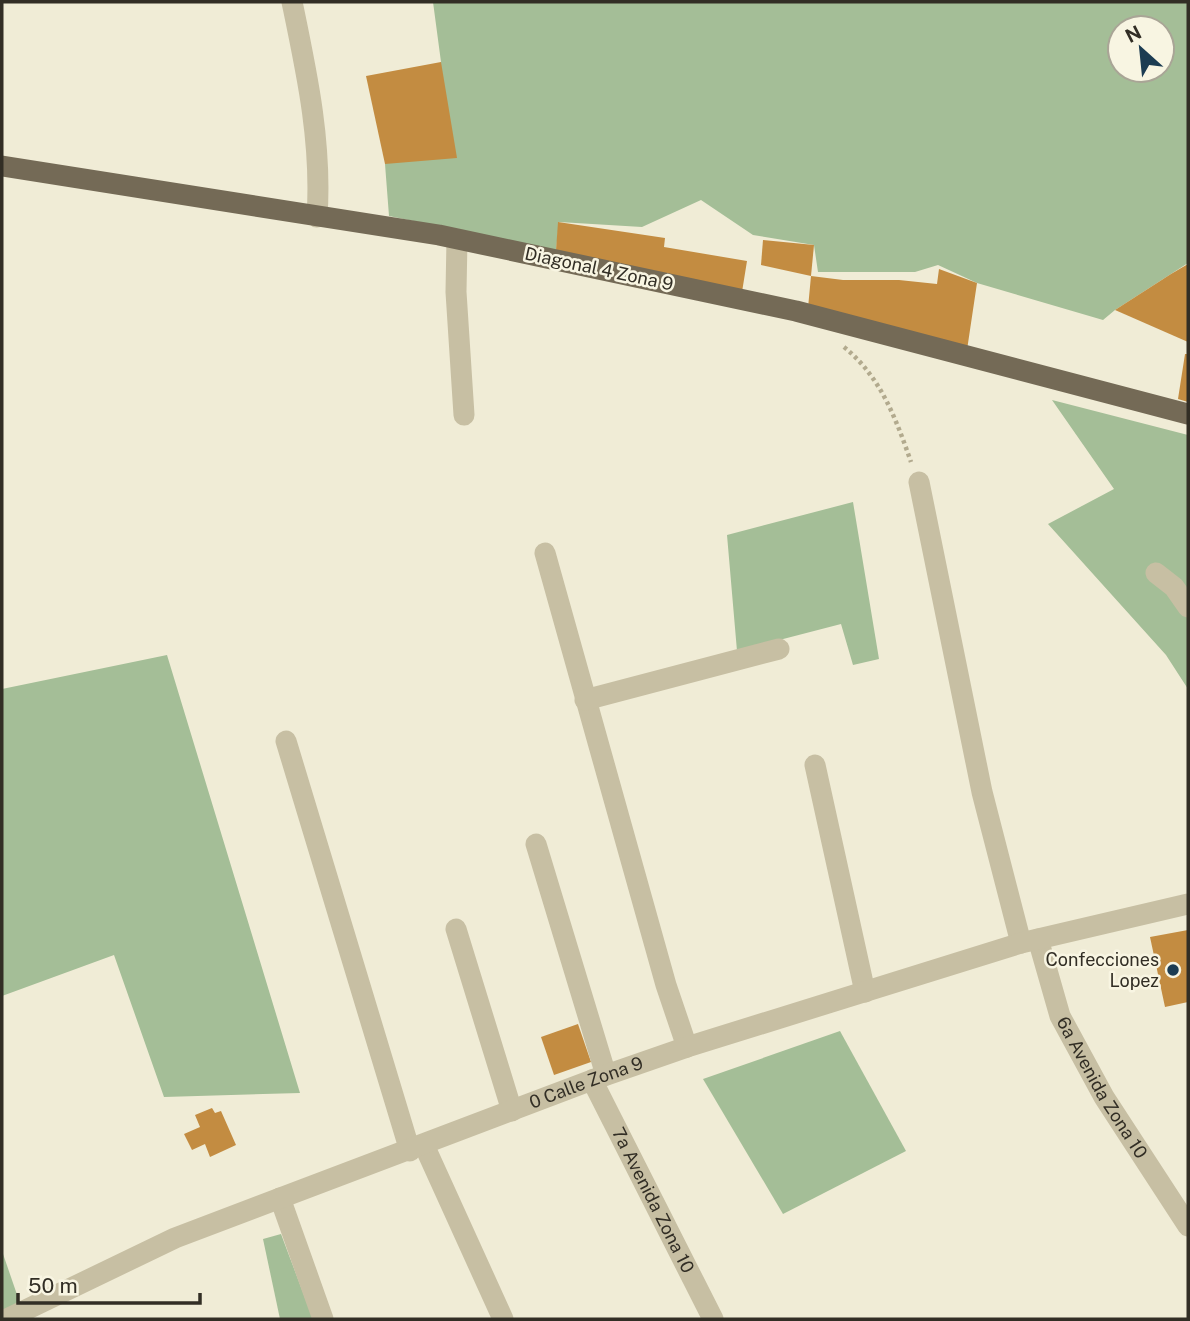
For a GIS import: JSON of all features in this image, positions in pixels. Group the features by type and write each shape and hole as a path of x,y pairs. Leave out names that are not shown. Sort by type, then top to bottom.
{"main road":[{"name":"Diagonal 4 Zona 9","path":"2,166 457,239 796,311 1188,414"}],"street":[{"path":"292,2 315,123 319,179 317,217"},
{"path":"457,239 456,292 464,415"},
{"name":"6a Avenida Zona 10","path":"919,482 982,792 1029,941 1060,1016 1104,1097 1188,1226"},
{"path":"545,552 666,985 687,1047"},
{"path":"1156,573 1174,587 1188,607"},
{"path":"585,700 779,649"},
{"path":"286,741 417,1148 503,1319"},
{"path":"815,765 865,992"},
{"name":"7a Avenida Zona 10","path":"536,844 599,1078 713,1319"},
{"name":"0 Calle Zona 9","path":"7,1319 175,1238 687,1047 1029,941 1188,905"},
{"path":"456,929 512,1111"},
{"path":"280,1198 323,1319"}],"path":[{"path":"838,342 869,370 883,392 919,482"}],"green space":[{"path":"433,2 1188,2 1188,263 1103,320 977,283 938,265 915,272 818,272 814,245 753,235 701,200 642,227 559,222 556,250 389,216 385,164 441,62"},
{"path":"1052,400 1188,435 1188,689 1166,655 1048,524 1114,489"},
{"path":"853,502 879,659 853,665 841,624 737,651 727,535"},
{"path":"167,655 300,1093 164,1097 114,955 2,996 2,689"},
{"path":"840,1031 906,1151 783,1214 703,1079"},
{"path":"281,1234 313,1319 280,1319 263,1239"},
{"path":"2,1251 23,1312 2,1319"}],"building":[{"path":"441,62 457,158 385,164 366,76"},
{"path":"558,222 665,238 664,247 747,261 742,292 556,250"},
{"path":"763,240 814,245 811,276 761,265"},
{"path":"1188,264 1188,342 1115,310 1171,274"},
{"path":"939,269 977,283 967,350 808,308 811,276 937,284"},
{"path":"1185,354 1188,354 1188,402 1178,399"},
{"name":"Confecciones Lopez","path":"1188,930 1188,1002 1165,1007 1150,937"},
{"path":"578,1024 591,1062 554,1075 541,1037"},
{"path":"212,1108 215,1113 221,1111 236,1145 210,1157 205,1144 192,1150 184,1134 200,1127 195,1115"}],"place":[{"name":"Confecciones Lopez","path":"1173,970"}]}
